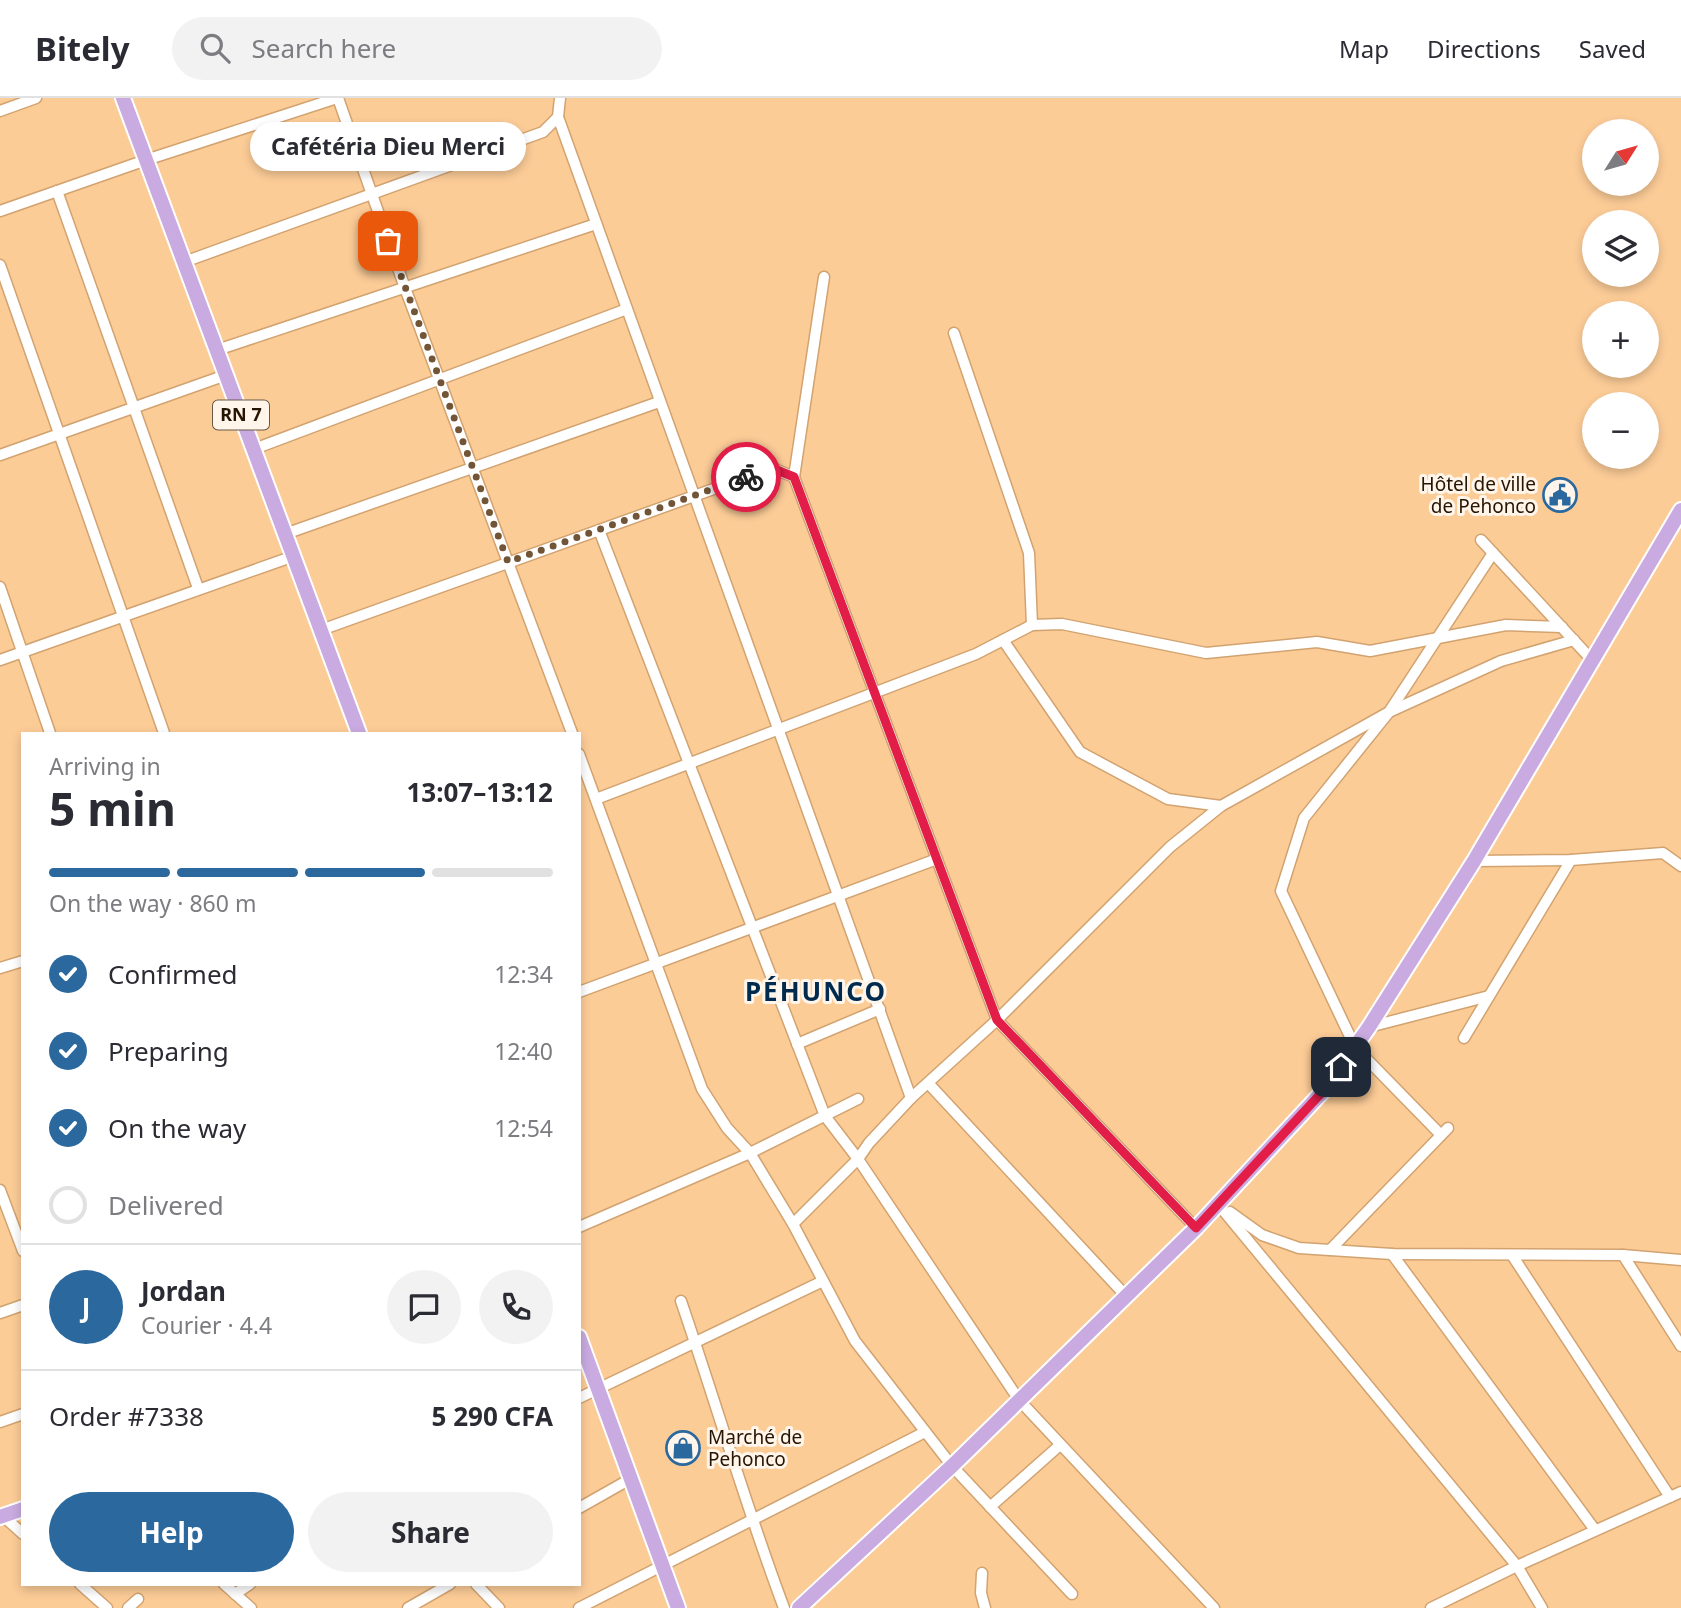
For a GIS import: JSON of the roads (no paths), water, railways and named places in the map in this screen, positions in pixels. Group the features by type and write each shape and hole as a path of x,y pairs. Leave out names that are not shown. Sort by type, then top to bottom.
{"main road":[{"name":"RN 7","path":"123,98 359,732"},
{"path":"799,1608 952,1466 1196,1228 1326,1088 1369,1027 1474,861 1681,510"},
{"path":"581,1342 678,1608"},
{"path":"1,1517 21,1510"}],"street":[{"path":"0,111 36,98"},
{"path":"0,211 337,98 570,732"},
{"path":"561,98 558,117 911,1098"},
{"path":"184,262 542,132 558,117"},
{"path":"57,191 198,588"},
{"path":"217,350 596,224"},
{"path":"0,265 164,732"},
{"path":"824,277 794,477 997,1020 1196,1228"},
{"path":"254,449 626,309"},
{"path":"954,333 1029,553 1032,625"},
{"path":"0,455 226,374"},
{"path":"285,534 659,402"},
{"path":"321,630 772,468 794,477"},
{"path":"598,530 825,1116 858,1159 1019,1401 1214,1608"},
{"path":"1480,540 1592,660"},
{"path":"1329,1250 1445,1131 1355,1047 1281,891 1304,818 1389,712 1493,553"},
{"path":"0,660 293,556"},
{"path":"0,587 50,732"},
{"path":"596,799 976,654 1032,625 1062,624 1206,653 1317,642 1370,652 1506,625 1562,626"},
{"path":"793,1224 858,1159 869,1143 911,1098 997,1020 1170,847 1221,806 1389,712 1501,661 1574,639"},
{"path":"1003,640 1080,752 1168,799 1221,806"},
{"path":"581,759 702,1089 727,1128 750,1153 793,1224 855,1341 952,1466 1072,1594"},
{"path":"1474,861 1572,860 1663,853 1681,866"},
{"path":"581,991 937,859"},
{"path":"1464,1038 1572,860"},
{"path":"0,968 21,962"},
{"path":"1369,1027 1489,996"},
{"path":"797,1044 880,1009"},
{"path":"928,1083 1126,1296"},
{"path":"581,1226 750,1153 858,1099"},
{"path":"0,1190 21,1246"},
{"path":"1218,1204 1262,1235 1299,1248 1392,1254 1623,1255 1681,1261"},
{"path":"1218,1204 1517,1566 1542,1608"},
{"path":"1392,1254 1595,1530"},
{"path":"1512,1255 1670,1497"},
{"path":"1623,1255 1681,1346"},
{"path":"581,1397 823,1281"},
{"path":"681,1301 721,1417 751,1520 784,1608"},
{"path":"0,1313 21,1306"},
{"path":"0,1422 21,1414"},
{"path":"579,1608 925,1432"},
{"path":"990,1507 1060,1445"},
{"path":"581,1507 632,1478"},
{"path":"1431,1608 1681,1492"},
{"path":"1,1517 21,1532"},
{"path":"982,1573 981,1593 985,1608"},
{"path":"82,1586 107,1608"},
{"path":"227,1586 251,1608"},
{"path":"235,1594 247,1586"},
{"path":"408,1608 446,1586"},
{"path":"478,1586 499,1608"},
{"path":"128,1608 138,1599"}],"place":[{"name":"Cafétéria Dieu Merci","path":"388,241"},
{"name":"Hôtel de ville de Pehonco","path":"1560,495"},
{"name":"Marché de Pehonco","path":"683,1448"}],"district":[{"name":"PÉHUNCO","path":"816,992"}]}
